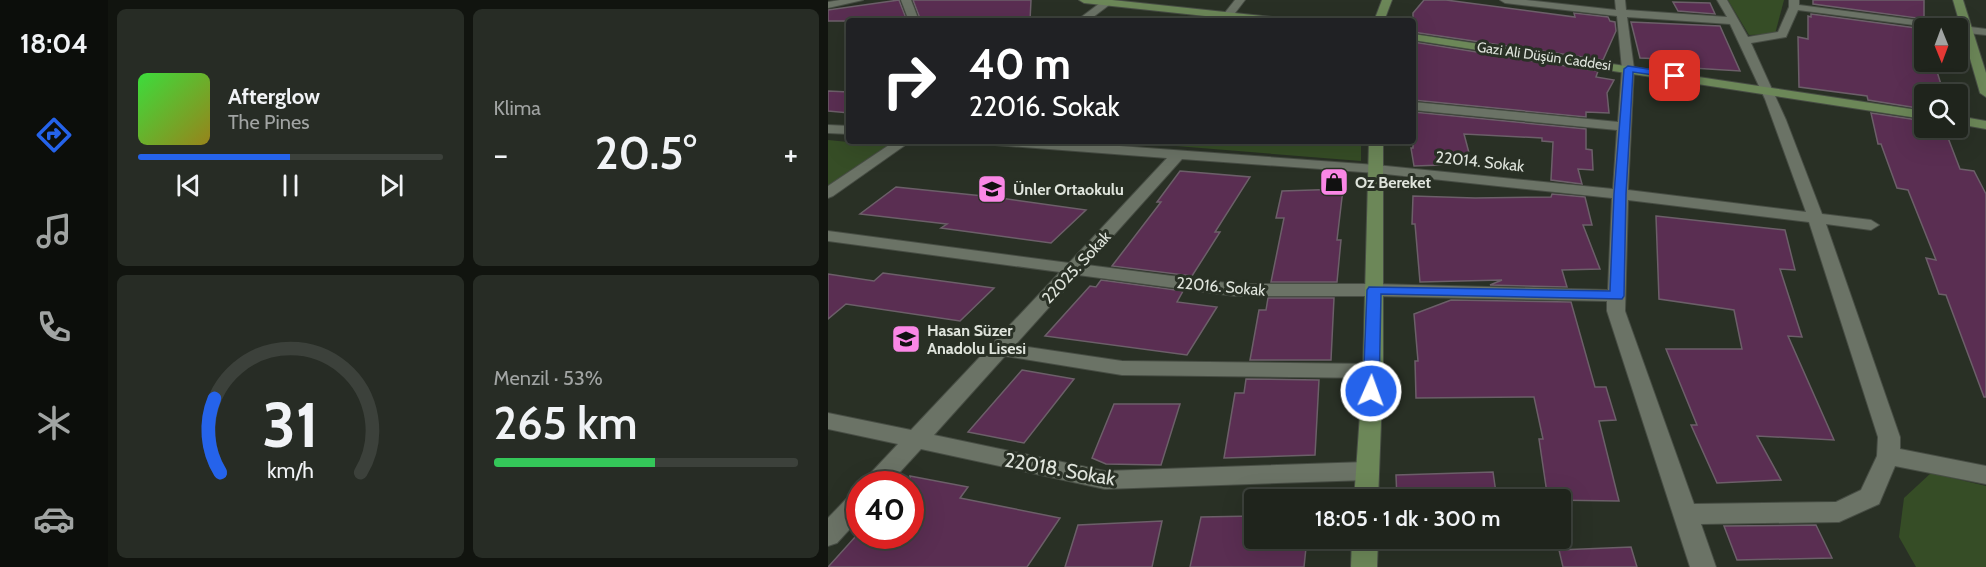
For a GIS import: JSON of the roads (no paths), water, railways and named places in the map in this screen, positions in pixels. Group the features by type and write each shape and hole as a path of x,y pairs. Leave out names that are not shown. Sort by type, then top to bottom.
{"street":[{"path":"828,5 858,0"},
{"path":"906,0 913,18"},
{"path":"1084,0 1254,18"},
{"path":"1228,15 1240,0"},
{"path":"1380,18 1387,0"},
{"path":"1505,0 1577,10 1621,7 1735,21"},
{"path":"1685,514 1839,512 1870,497 1888,456 1889,437 1816,218 1768,90 1746,41 1722,0"},
{"path":"1958,0 1960,18"},
{"path":"1084,18 1102,1"},
{"path":"1746,41 1782,35 1794,4 1914,22"},
{"path":"1621,7 1628,69 1616,311 1703,567"},
{"path":"1968,30 1986,32"},
{"name":"Gazi Ali Düşün Caddesi","path":"1416,37 1914,113"},
{"path":"1968,47 1986,93"},
{"path":"1416,106 1624,127"},
{"path":"1968,122 1986,125"},
{"path":"828,129 846,130"},
{"path":"828,193 900,144"},
{"name":"22014. Sokak","path":"1037,144 1376,169 1620,194 1871,225"},
{"path":"1366,489 1372,371 1376,144"},
{"name":"22025. Sokak","path":"887,471 1179,154"},
{"name":"22016. Sokak","path":"828,236 1234,290 1374,290 1617,296"},
{"path":"1001,349 1122,368 1372,371"},
{"name":"22018. Sokak","path":"828,421 1105,480 1367,471"},
{"path":"1888,456 1986,474"},
{"path":"828,535 846,516"},
{"path":"1364,567 1365,549"}],"place":[{"name":"Oz Bereket","path":"1334,182"},
{"name":"Ünler Ortaokulu","path":"992,189"},
{"name":"Hasan Süzer Anadolu Lisesi","path":"906,339"}]}
